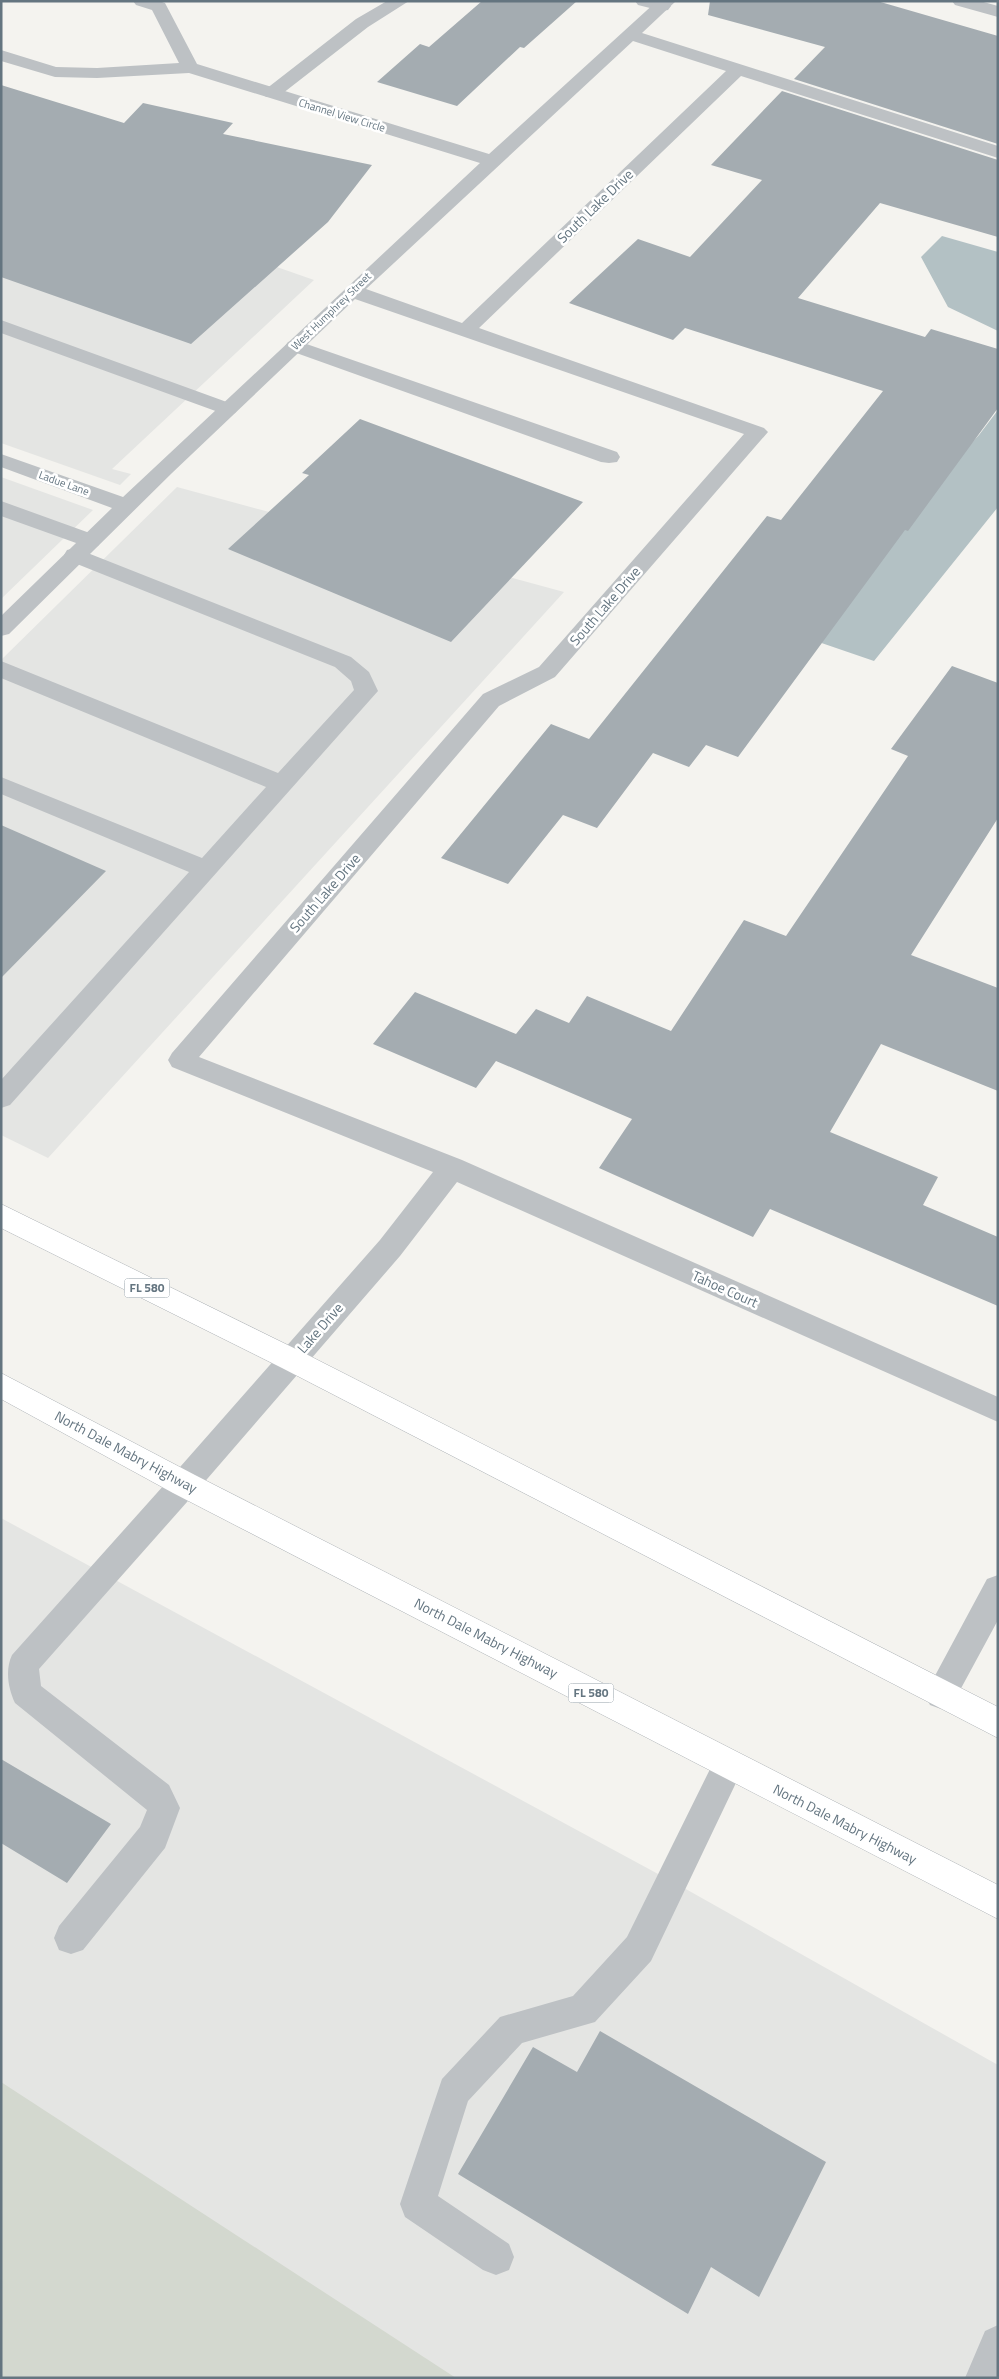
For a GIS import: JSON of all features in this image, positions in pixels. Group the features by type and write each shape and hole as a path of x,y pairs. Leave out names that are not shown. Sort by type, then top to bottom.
{"main road":[{"name":"FL 580","path":"1,1215 292,1360 998,1723"},
{"name":"North Dale Mabry Highway","path":"1,1385 184,1484 998,1903"}],"street":[{"path":"142,1 159,7 190,68"},
{"path":"272,93 362,22 400,1"},
{"path":"961,1 998,12"},
{"name":"West Humphrey Street","path":"4,622 352,291 631,35 658,3"},
{"path":"631,35 998,152"},
{"name":"Channel View Circle","path":"1,55 55,72 190,68 493,161"},
{"name":"South Lake Drive","path":"452,1168 180,1060 491,700 547,672 757,432 466,330 738,69"},
{"path":"352,291 466,330"},
{"path":"1,326 228,409"},
{"path":"295,346 609,457"},
{"name":"Ladue Lane","path":"1,460 128,506"},
{"path":"1,508 83,548 343,662 361,677 366,691 1,1098"},
{"path":"1,669 282,784"},
{"path":"1,785 206,869"},
{"name":"Lake Drive","path":"71,1938 153,1837 164,1808 157,1796 60,1722 26,1693 23,1665 390,1248 452,1168"},
{"name":"Tahoe Court","path":"452,1168 998,1410"},
{"path":"941,1695 998,1589"},
{"path":"496,2257 418,2204 454,2091 512,2028 583,2010 639,1949 730,1764"},
{"path":"984,2378 998,2344"}],"shaded area":[{"path":"1,170 314,280 112,469 131,474 120,485 1,443"},
{"path":"942,236 998,252 998,331 948,307 921,257"},
{"path":"998,410 998,507 874,661 804,637 879,544 979,435"},
{"path":"1,477 93,510 1,599"},
{"path":"177,487 564,592 48,1158 1,1135 1,660"},
{"path":"1,1518 684,1888 998,2065 998,2378 431,2378 1,2106"},
{"path":"1,2082 456,2378 1,2378"}],"building":[{"path":"482,1 577,1 524,48 520,47 457,106 377,82 420,44 429,47"},
{"path":"710,1 877,1 998,36 998,144 794,79 825,47 708,15"},
{"path":"1,85 124,123 143,103 233,123 223,134 372,165 328,222 191,344 1,277"},
{"path":"782,91 998,160 998,237 880,203 798,298 925,337 931,329 998,349 998,408 908,531 905,530 738,757 706,745 689,767 653,753 597,828 563,815 508,884 441,858 551,724 589,739 767,516 781,520 883,391 685,328 673,340 569,303 638,239 690,257 762,180 711,165"},
{"path":"360,419 583,502 451,642 228,549 309,475 302,473"},
{"path":"952,666 998,683 998,818 911,955 998,988 998,1091 881,1044 830,1132 938,1177 923,1205 998,1237 998,1306 770,1209 753,1237 599,1168 632,1119 496,1061 476,1088 373,1044 415,992 516,1034 536,1009 569,1023 587,996 671,1031 744,920 786,936 908,756 891,749"},
{"path":"1,825 106,871 1,978"},
{"path":"1,1759 111,1824 67,1883 1,1843"},
{"path":"600,2031 826,2162 759,2297 711,2267 688,2314 458,2174 533,2047 577,2072"}]}
